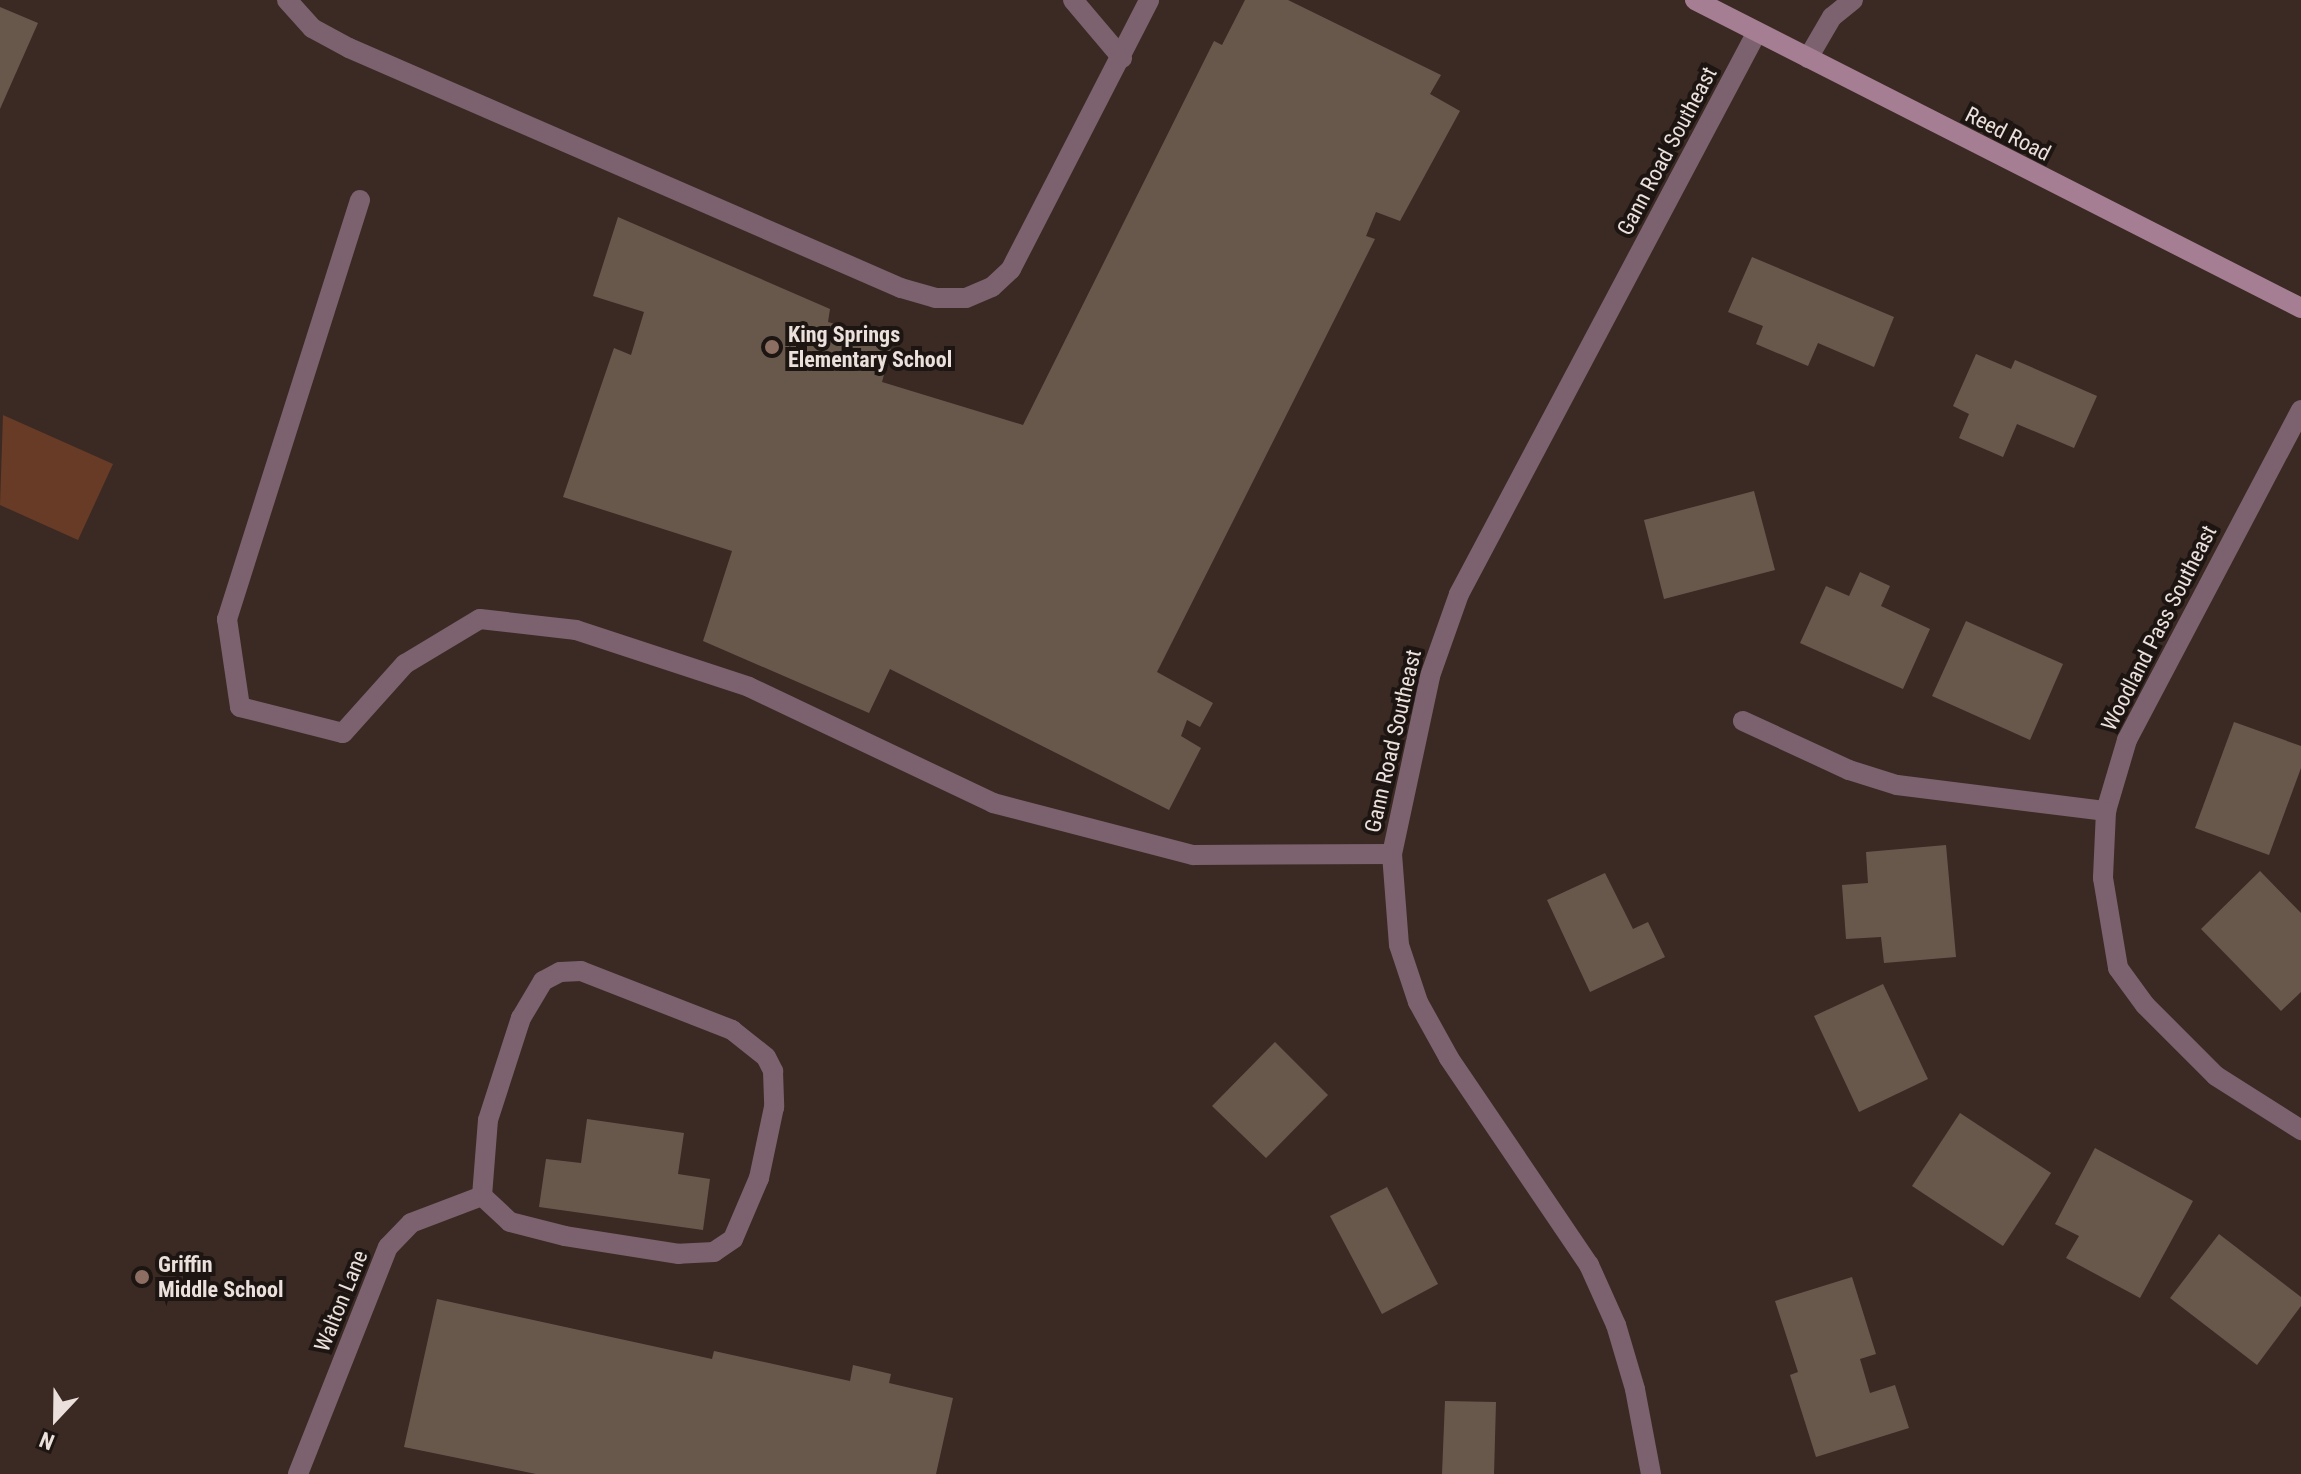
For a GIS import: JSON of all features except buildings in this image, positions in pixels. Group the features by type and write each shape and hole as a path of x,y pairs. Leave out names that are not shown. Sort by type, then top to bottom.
{"street":[{"path":"287,0 312,28 349,48 901,288 935,298 966,298 992,287 1011,269 1122,58 1149,0"},
{"path":"1073,0 1122,58"},
{"name":"Reed Road","path":"1695,0 2301,308"},
{"path":"1808,58 1832,17 1853,0"},
{"name":"Gann Road Southeast","path":"1651,1474 1635,1389 1616,1325 1589,1265 1441,1045 1418,1002 1399,945 1392,854 1430,676 1459,594 1757,32"},
{"path":"360,200 227,619 240,707 343,733 405,664 480,619 576,630 749,687 993,803 1193,855 1392,854"},
{"name":"Woodland Pass Southeast","path":"2301,410 2139,710 2106,811 2103,878 2118,968 2176,1040 2260,1107 2301,1130"},
{"path":"1743,721 1849,770 1897,785 2106,811"},
{"path":"581,971 732,1030 766,1057 773,1071 774,1107 759,1178 733,1239 714,1252 679,1254 565,1236 510,1222 482,1196 488,1120 521,1018 535,991 560,972 581,971"},
{"name":"Walton Lane","path":"298,1474 388,1247 411,1223 482,1196"}],"shaded area":[{"path":"3,415 113,464 78,540 0,505"}],"place":[{"name":"King Springs Elementary School","path":"772,347"},
{"name":"Griffin Middle School","path":"142,1277"}]}
